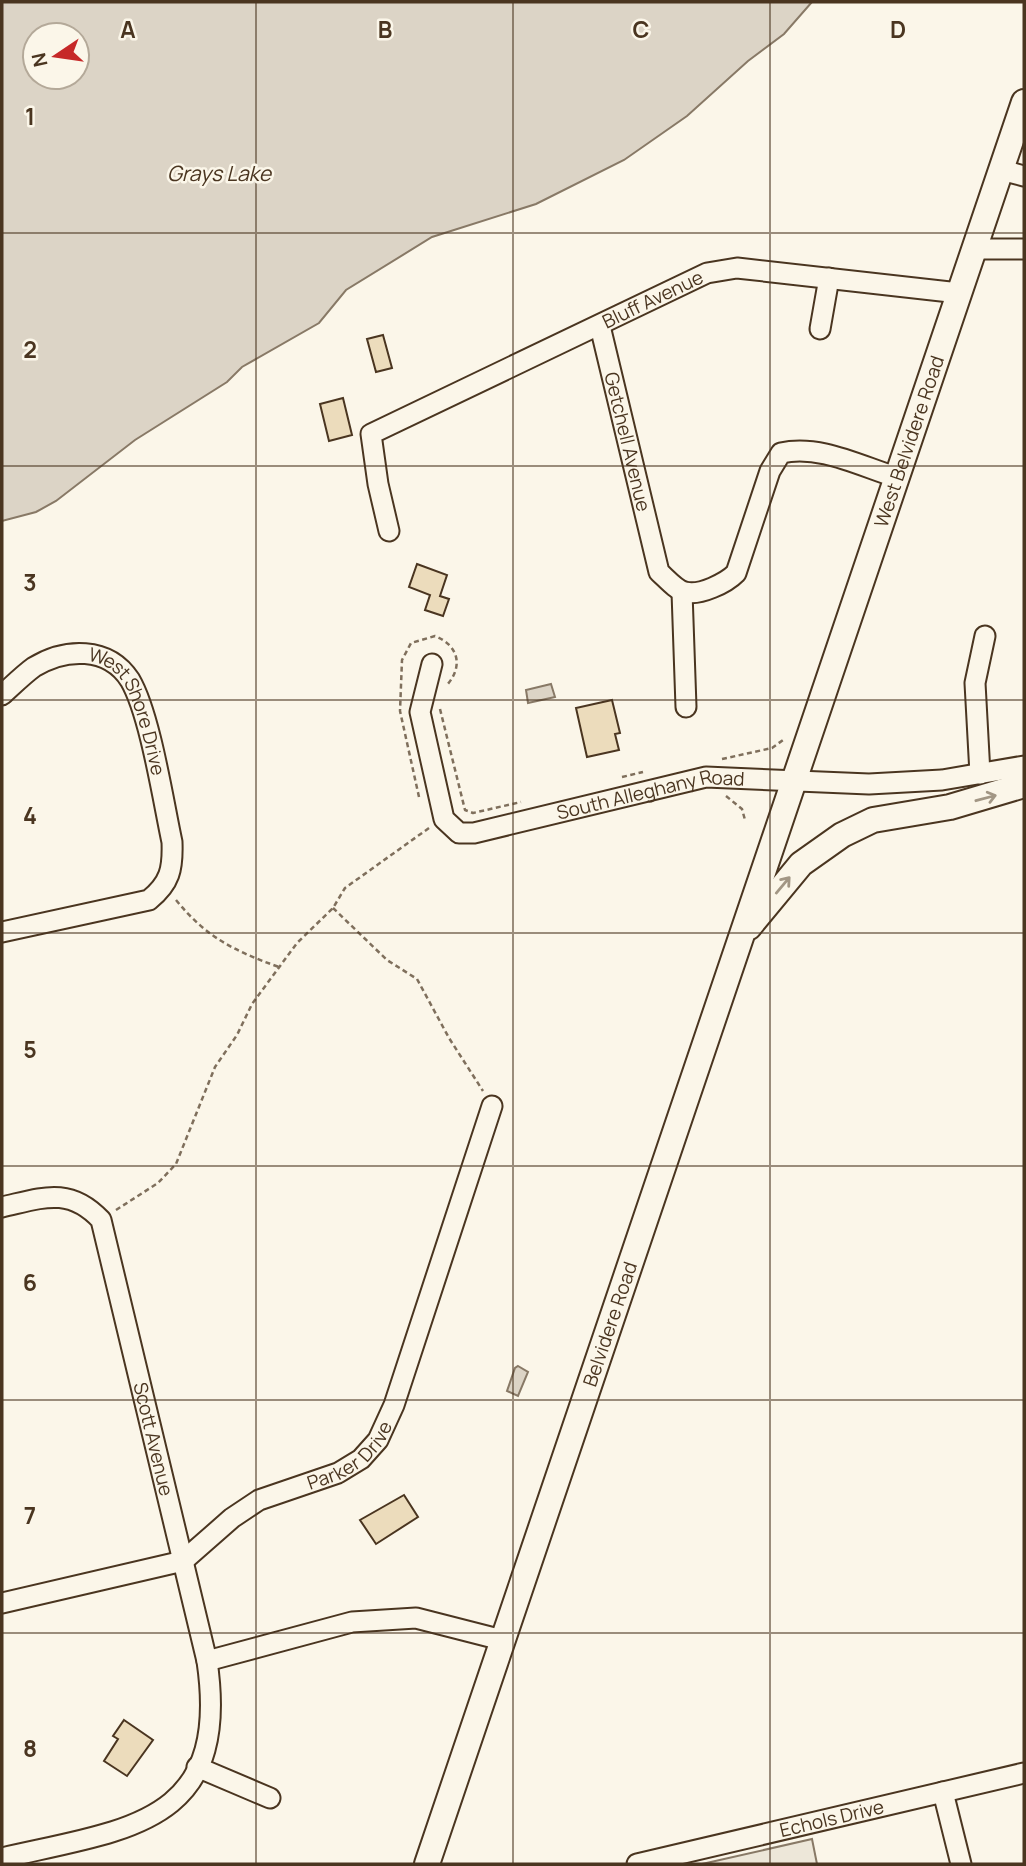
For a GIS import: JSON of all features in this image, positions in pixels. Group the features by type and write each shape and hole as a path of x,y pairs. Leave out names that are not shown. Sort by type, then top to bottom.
{"main road":[{"name":"West Belvidere Road","path":"793,783 974,249 1013,173 1024,102"},
{"name":"Belvidere Road","path":"427,1864 793,783"},
{"path":"740,938 801,864 842,835 873,820 950,807 1024,785"}],"street":[{"path":"974,249 1024,249"},
{"name":"Bluff Avenue","path":"389,531 377,484 371,434 707,273 737,268 959,293"},
{"path":"820,329 829,278"},
{"name":"Getchell Avenue","path":"600,326 659,572 682,592"},
{"path":"686,706 682,592 690,593 727,582 736,573 770,471 781,453 800,448 815,451 896,477"},
{"path":"980,774 975,683 985,636"},
{"name":"West Shore Drive","path":"2,695 33,668 54,657 75,653 96,654 112,663 129,678 140,701 171,835 171,873 164,887"},
{"path":"432,664 419,712 432,825"},
{"name":"South Alleghany Road","path":"432,825 474,833 706,777 751,777 793,783 869,784 942,780 1024,766"},
{"path":"2,932 149,900 164,887"},
{"name":"Parker Drive","path":"2,1603 183,1562 232,1518 259,1500 338,1473 361,1459 378,1440 394,1405 492,1106"},
{"path":"2,1207 58,1197 89,1207 101,1220"},
{"name":"Scott Avenue","path":"2,1858 126,1830 168,1806 188,1784 207,1746 212,1713 206,1661 101,1220"},
{"path":"206,1661 352,1622 416,1618 502,1640"},
{"path":"197,1767 270,1798"},
{"name":"Echols Drive","path":"637,1864 1024,1773"},
{"path":"943,1792 961,1864"}],"path":[{"path":"422,807 400,711 402,660 411,643 435,636 450,645 455,652 457,671 443,692"},
{"path":"441,699 442,718 465,810 473,813 522,802"},
{"path":"717,759 772,748 783,740"},
{"path":"619,779 651,772"},
{"path":"721,794 738,805 745,820"},
{"path":"101,1220 146,1192 176,1164 215,1066 279,967 305,933 333,908 345,888 432,825"},
{"path":"164,887 194,922 213,937 250,957 279,967"},
{"path":"333,908 387,960 417,979 449,1038 492,1106"}],"shaded area":[{"path":"812,1839 817,1864 702,1864"}],"water":[{"name":"Grays Lake","path":"2,2 812,2 784,34 748,61 687,116 624,160 536,204 432,237 346,290 319,323 242,367 227,382 135,440 56,501 36,512 2,521"},
{"path":"551,684 555,697 528,703 526,690"},
{"path":"518,1366 528,1372 518,1396 507,1391"}],"building":[{"path":"383,335 392,368 376,372 367,339"},
{"path":"343,398 352,435 329,441 320,404"},
{"path":"417,564 447,575 440,596 449,599 443,616 425,610 430,595 409,587"},
{"path":"612,700 620,733 615,734 619,750 587,757 576,708"},
{"path":"404,1495 418,1517 376,1544 360,1520"},
{"path":"124,1720 153,1740 127,1776 104,1761 118,1739 113,1736"}]}
